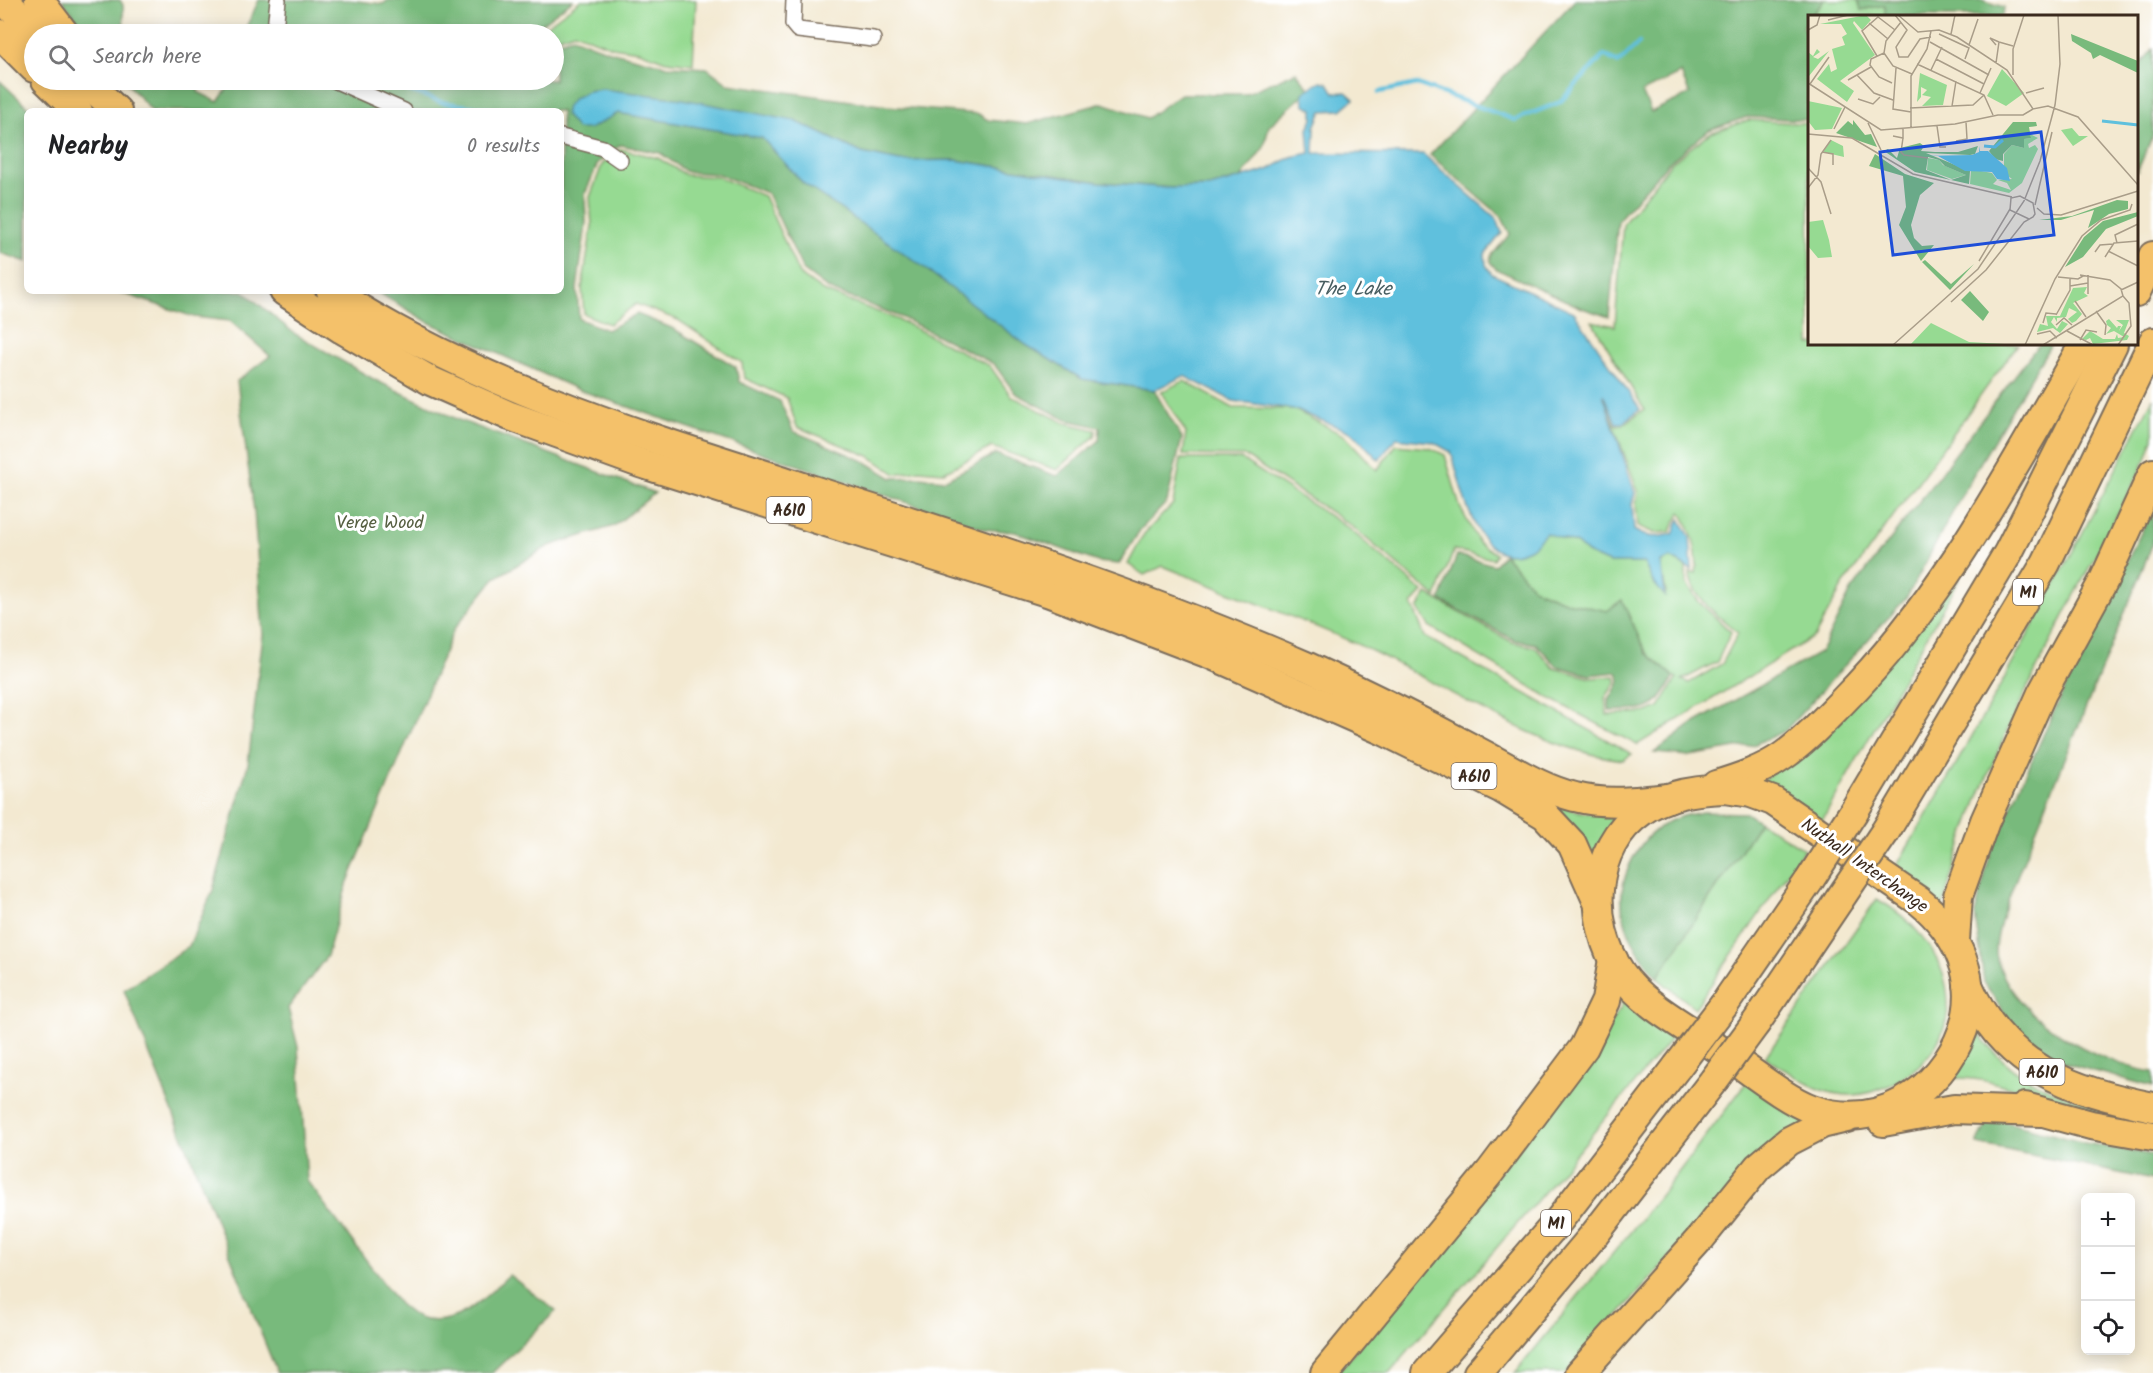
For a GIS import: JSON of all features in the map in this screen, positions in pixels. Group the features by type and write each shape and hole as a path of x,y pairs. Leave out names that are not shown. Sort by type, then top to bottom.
{"highway":[{"path":"3,0 28,24"},
{"path":"39,0 57,24"},
{"path":"0,34 24,58"},
{"path":"56,90 75,108"},
{"path":"95,90 114,108"},
{"path":"108,90 123,108"},
{"path":"2138,258 2153,238"},
{"path":"2138,288 2153,256"},
{"name":"A610","path":"289,294 342,329 431,381 510,416 660,470 1050,593 1212,655 1382,730 1502,789 1545,815 1572,844 1597,900"},
{"name":"A610","path":"336,294 403,336 483,375 594,420 1062,570 1210,626 1388,704 1571,797 1621,802 1668,798"},
{"name":"M1","path":"1478,1373 1594,1235 1714,1080 1756,1023 1885,832 2046,563 2153,342"},
{"path":"1703,790 1742,777 1782,757 1838,706 1883,657 1964,551 2083,345"},
{"name":"M1","path":"1427,1373 1560,1219 1724,1005 1809,881 1854,811 2008,553 2112,345"},
{"path":"1955,941 1958,896 1985,820 2037,703 2103,580 2153,473"},
{"name":"Nuthall Interchange","path":"1703,790 1737,790 1773,801 1919,901 1941,921 1955,941 1963,960 1968,985 1964,1027 1951,1058 1933,1080 1911,1098 1873,1113 1852,1117 1821,1112 1798,1102 1647,999 1627,980 1613,959 1605,942 1597,900 1606,856 1615,837 1644,809 1668,798 1703,790"},
{"path":"1325,1373 1490,1172 1584,1047 1606,1001 1613,959"},
{"name":"A610","path":"1968,985 1986,1019 2022,1059 2042,1071 2085,1090 2153,1107"},
{"name":"A610","path":"1911,1098 1944,1092 1972,1093 2091,1125 2153,1136"},
{"path":"1728,1205 1780,1159 1817,1140 1844,1131 1954,1109 2041,1112"},
{"path":"1580,1373 1728,1205 1758,1167 1789,1141 1822,1124 1852,1117"}],"street":[{"path":"276,24 278,0"},
{"path":"795,0 793,24 798,30 873,39"},
{"path":"357,90 397,108"},
{"path":"564,138 603,148 620,160"}],"green space":[{"path":"62,0 120,0 123,5 124,24 80,24"},
{"path":"259,0 349,0 383,4 388,0 573,0 541,24 248,24"},
{"path":"581,0 696,0 693,64 666,61 639,51 612,47 574,32 564,36 564,24 549,24"},
{"path":"1575,0 1824,0 1812,15 1808,15 1808,21 1803,27 1808,34 1808,120 1747,117 1709,130 1667,164 1618,220 1609,317 1582,308 1496,269 1490,262 1491,256 1510,234 1501,216 1430,155","holes":["1681,73 1690,94 1651,112 1642,92"]},
{"path":"1824,0 1858,0 1862,10 1886,4 1885,15 1813,15"},
{"path":"1858,0 1982,0 2004,7 2003,15 1885,15 1885,5 1861,10"},
{"path":"572,37 609,51 668,66 707,68 728,84 887,106 978,114 988,120 1027,124 1103,103 1147,118 1181,94 1245,94 1296,72 1310,89 1269,126 1264,147 1241,178 1210,187 1171,188 1099,182 955,160 900,161 862,153 795,121 602,89 588,91 574,98 589,129 618,113 762,138 803,183 918,263 1026,345 1082,379 1154,390 1182,438 1167,502 1140,530 1119,564 1098,562 1015,532 984,529 579,390 428,322 381,294 564,294 564,108 149,108 133,90 198,90 218,102 226,90 564,90 564,40","holes":["620,145 660,153 687,172 718,174 767,193 803,270 828,289 901,317 994,364 1015,393 1067,420 1100,427 1099,441 1057,476 996,454 944,480 920,477 892,478 864,461 793,431 780,401 739,382 736,367 674,329 637,314 607,330 579,319 577,289 586,224 585,194 598,163"]},
{"path":"2153,49 2153,135 2138,170 2138,76 2140,65"},
{"path":"0,81 29,108 24,108 24,261 0,253"},
{"path":"1748,120 1808,124 1808,345 2017,345 1842,587 1815,636 1637,745 1551,699 1429,626 1418,609 1427,594 1512,642 1535,647 1554,668 1591,678 1615,676 1616,682 1605,698 1607,715 1647,712 1659,707 1677,678 1658,666 1649,656 1622,600 1607,611 1570,603 1533,588 1504,554 1529,549 1546,533 1577,544 1587,553 1609,563 1644,563 1653,582 1666,593 1661,562 1671,558 1686,567 1686,583 1699,602 1731,632 1717,662 1682,680 1689,683 1722,664 1738,633 1707,606 1695,590 1690,572 1696,574 1695,550 1681,512 1670,532 1654,533 1638,526 1636,505 1638,491 1604,400 1615,425 1623,425 1644,409 1592,321 1615,326 1623,224 1670,164 1710,133"},
{"path":"620,149 658,158 686,175 718,177 764,196 799,274 823,291 899,320 990,366 1011,396 1065,423 1096,430 1095,436 1057,470 992,447 944,472 919,470 896,474 869,456 797,427 787,398 744,378 742,363 678,320 636,304 609,324 584,314 582,288 592,226 590,197 602,165"},
{"name":"Verge Wood","path":"125,294 247,294 295,334 375,380 459,420 655,493 614,526 549,546 495,578 454,629 347,884 327,956 288,1008 298,1047 307,1181 399,1304 418,1318 432,1321 445,1320 469,1310 509,1275 556,1311 492,1373 277,1373 124,990 189,946 213,890 248,764 263,634 254,511 237,381 270,356 230,321 194,317"},
{"path":"2038,345 2050,345 1970,480 1907,597 1785,731 1753,745 1690,756 1654,753 1691,725 1821,652 1851,591"},
{"path":"1184,381 1233,408 1293,409 1345,436 1377,470 1396,445 1430,448 1445,455 1460,507 1479,543 1496,554 1493,559 1454,550 1436,597 1349,524 1245,456 1183,455 1186,433 1161,392"},
{"path":"2153,398 2153,438 2146,459 2060,623 2004,737 1959,852 1942,910 1892,873 1994,697"},
{"path":"1181,459 1241,459 1347,527 1423,592 1412,604 1425,637 1632,754 1623,760 1591,754 1558,744 1495,716 1374,652 1296,618 1163,566 1144,575 1128,564 1144,534 1173,504"},
{"path":"2153,508 2153,543 2016,879 2002,919 1996,951 2006,980 2020,1000 2039,1018 2083,1048 2107,1059 2153,1072 2153,1087 2029,1053 1984,982 1975,914 1991,851 2055,709"},
{"path":"1504,554 1533,588 1570,603 1607,611 1622,600 1646,653 1674,677 1655,704 1649,708 1609,711 1609,700 1620,681 1617,672 1589,675 1557,666 1536,644 1514,640 1440,600 1457,555 1494,565"},
{"path":"1960,578 1819,826 1758,787"},
{"path":"1548,801 1586,813 1625,815 1594,867"},
{"path":"1702,812 1746,813 1760,822 1657,978 1638,950 1624,918 1622,892 1625,879 1629,866 1643,842 1653,833 1672,820"},
{"path":"1760,822 1804,849 1695,1008 1657,978"},
{"path":"1877,899 1902,916 1922,937 1937,961 1946,986 1947,1011 1941,1036 1925,1060 1899,1080 1885,1087 1862,1094 1846,1095 1828,1092 1791,1074 1765,1057"},
{"path":"1623,987 1681,1027 1541,1196 1389,1373 1337,1373 1558,1099 1622,1006"},
{"path":"1971,1022 1988,1046 2028,1079 2074,1099 2153,1118 2153,1127 2085,1112 1993,1082 1976,1079 1941,1079"},
{"path":"1750,1078 1819,1118 1723,1198 1566,1373 1515,1373 1668,1186"},
{"path":"1990,1118 2085,1143 2153,1155 2153,1180 1977,1144"}],"water":[{"name":"The Lake","path":"1321,81 1328,83 1334,93 1346,92 1354,99 1341,110 1322,111 1315,127 1314,153 1423,154 1497,219 1502,233 1485,254 1486,265 1492,274 1574,312 1640,409 1623,423 1616,423 1603,394 1635,493 1632,504 1634,530 1653,536 1673,534 1680,519 1690,537 1692,570 1671,558 1661,562 1665,596 1653,582 1644,563 1609,563 1587,553 1577,544 1546,533 1529,549 1511,554 1496,550 1484,539 1474,523 1451,452 1433,442 1396,438 1379,460 1353,433 1293,409 1233,401 1184,376 1154,390 1082,379 1026,345 918,263 803,183 762,138 618,113 589,129 577,129 565,114 567,106 574,98 588,91 602,89 683,99 795,121 862,153 900,161 955,160 1099,182 1171,188 1210,187 1268,170 1291,157 1310,153 1308,129 1313,119 1313,109 1304,104 1303,93"}],"waterway":[{"path":"1379,92 1417,84 1515,120 1560,102 1604,55 1619,63 1639,43"},
{"path":"408,90 441,102 479,108"}]}
